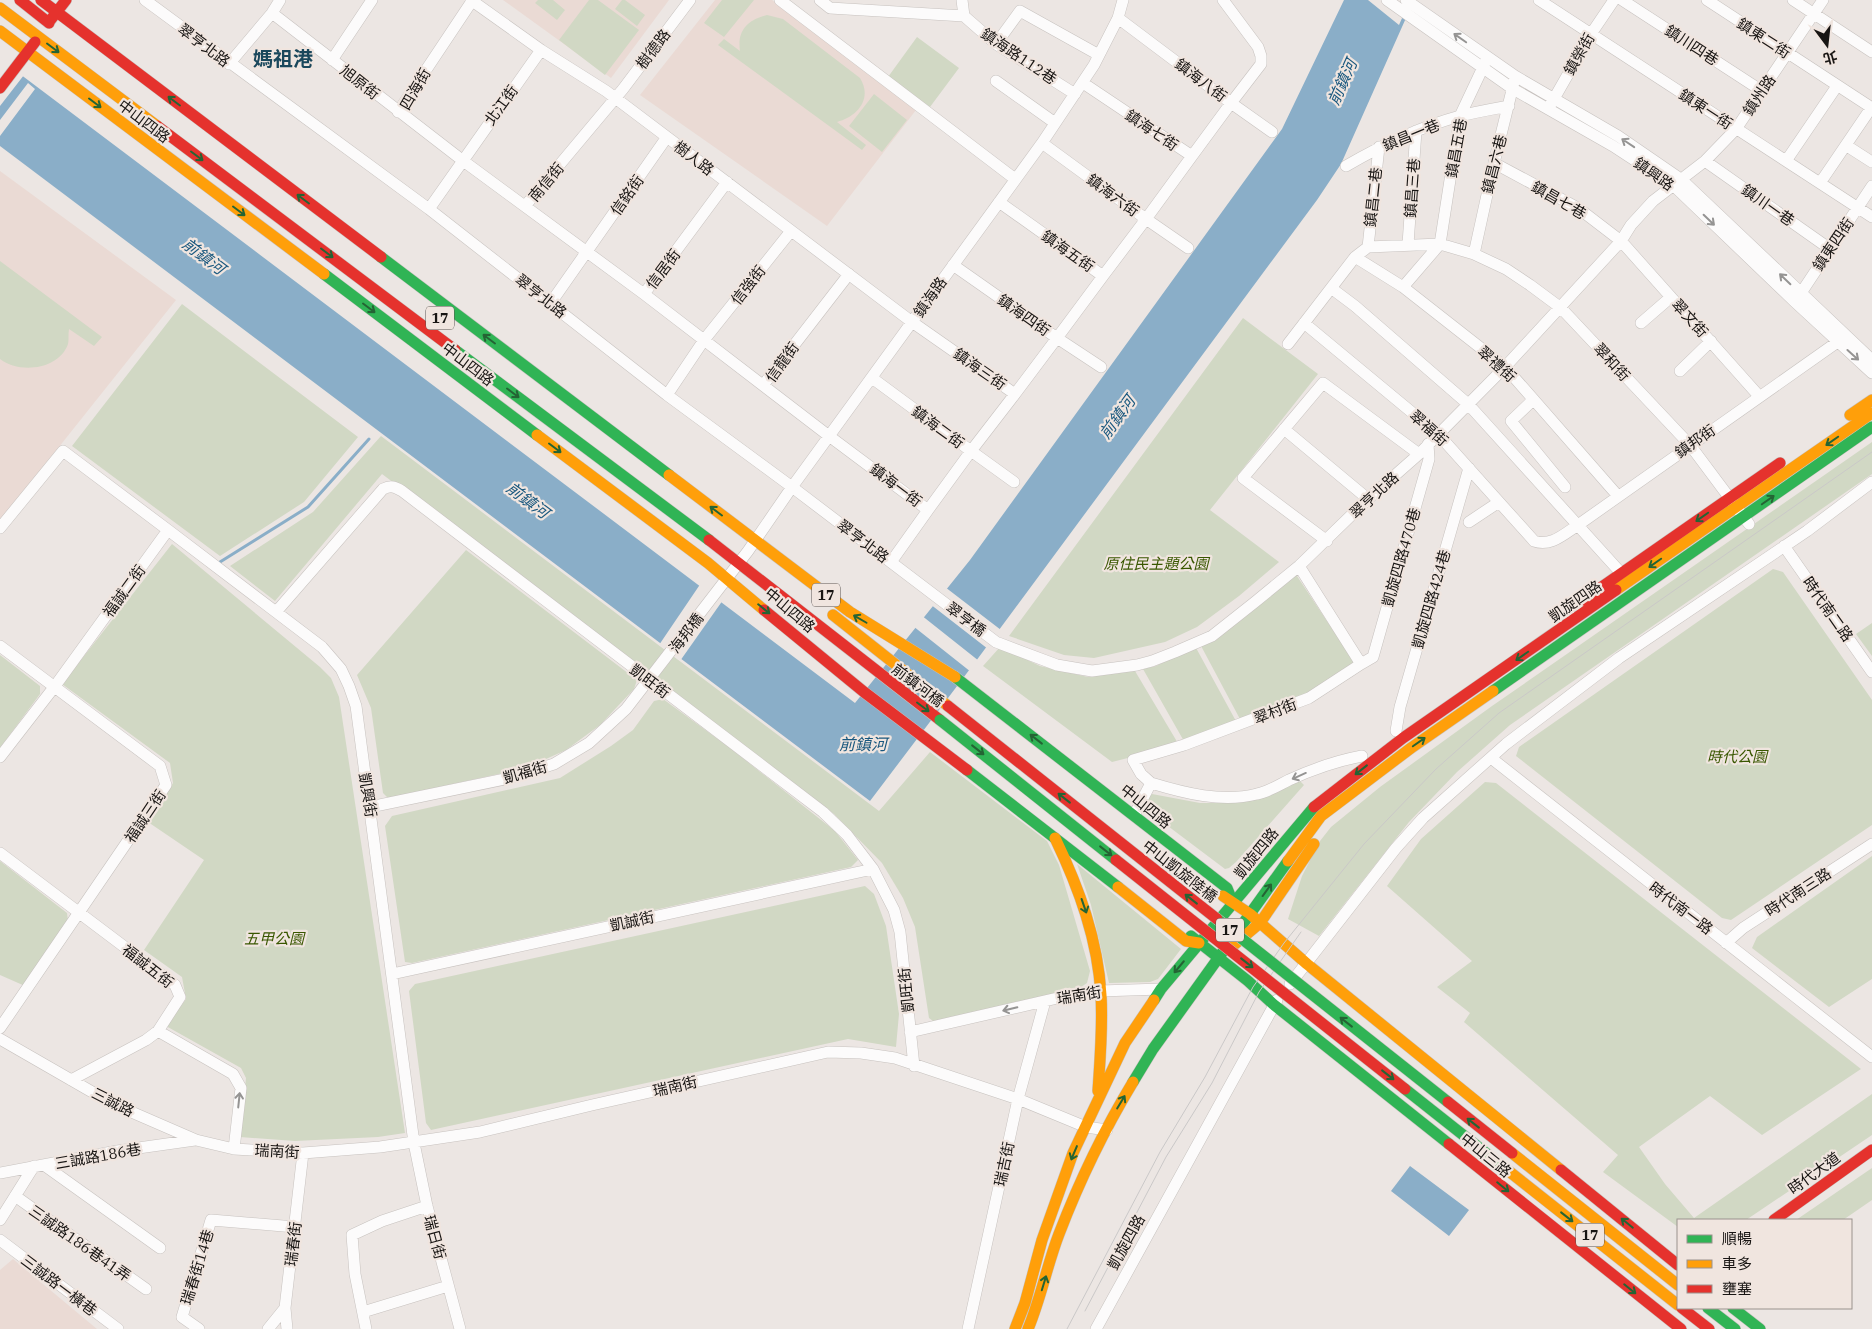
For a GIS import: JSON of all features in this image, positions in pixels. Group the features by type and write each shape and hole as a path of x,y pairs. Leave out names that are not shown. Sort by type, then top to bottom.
{"main road":[{"path":"20,0 61,31"},
{"name":"17","path":"41,0 755,540"},
{"path":"0,88 66,0"},
{"name":"中山四路","path":"0,8 739,563 877,675"},
{"name":"中山四路","path":"0,31 724,581 864,692 927,733"},
{"name":"凱旋四路","path":"1028,1329 1059,1235 1117,1108 1153,1049 1320,816 1740,512 1872,400"},
{"name":"凱旋四路","path":"1219,959 1260,922 1327,825 1378,783 1872,413"},
{"name":"凱旋四路","path":"1243,892 1309,811 1361,770 1457,700 1740,512 1872,427"},
{"name":"凱旋四路","path":"1243,892 1244,878 1304,805 1362,756 1396,731 1621,573 1740,512 1872,440"},
{"name":"前鎮河橋","path":"755,540 850,612 962,682"},
{"name":"中山四路","path":"824,608 891,657"},
{"name":"前鎮河橋","path":"891,657 932,679"},
{"name":"前鎮河橋","path":"891,657 948,706"},
{"name":"前鎮河橋","path":"877,675 940,720"},
{"name":"前鎮河橋","path":"877,675 927,733"},
{"name":"中山四路","path":"962,682 1228,888 1233,903"},
{"name":"中山凱旋陸橋","path":"948,706 1512,1153"},
{"name":"中山凱旋陸橋","path":"940,720 1501,1165"},
{"name":"中山四路","path":"994,722 1250,914 1307,964"},
{"name":"17","path":"927,733 1040,816 1248,981 1273,1004"},
{"name":"17","path":"927,733 1186,941 1199,943"},
{"path":"1040,816 1054,836 1069,866 1086,911 1096,955 1102,1017 1098,1100"},
{"path":"1015,1329 1025,1303 1042,1240 1074,1153 1125,1043 1162,989 1243,892"},
{"name":"17","path":"1307,964 1677,1264"},
{"name":"中山三路","path":"1273,1004 1681,1329"},
{"name":"時代大道","path":"1775,1219 1872,1150"},
{"name":"中山三路","path":"1512,1153 1677,1283"},
{"name":"中山三路","path":"1501,1165 1677,1303"},
{"path":"1666,1317 1677,1305"},
{"name":"中山三路","path":"1684,1309 1710,1329"},
{"path":"1709,1309 1735,1329"},
{"path":"1734,1309 1760,1329"}],"street":[{"name":"翠亨北路","path":"145,0 229,64 429,209 667,395 935,596"},
{"path":"229,64 272,13 280,0"},
{"name":"旭原街","path":"372,0 332,60 398,112"},
{"name":"樹人路","path":"471,0 541,50 615,98 912,322"},
{"name":"四海街","path":"462,160 398,112 471,0"},
{"name":"樹德路","path":"615,98 690,0"},
{"path":"780,0 1015,180"},
{"path":"820,0 833,4 964,16 962,0"},
{"name":"鎮海路","path":"724,581 748,552 792,487 1015,180 1083,83 1118,18 1122,0"},
{"name":"鎮海八街","path":"1118,18 1231,103 1261,64 1262,56 1258,47 1223,0"},
{"path":"1387,0 1408,6"},
{"name":"鎮東一街","path":"1539,0 1872,217"},
{"name":"鎮榮街","path":"1548,110 1553,98 1591,34 1614,0"},
{"name":"鎮川四巷","path":"1622,0 1762,91"},
{"name":"鎮東二街","path":"1707,0 1872,108"},
{"path":"1793,0 1872,52"},
{"name":"鎮州路","path":"1678,183 1705,161 1736,129 1823,0"},
{"path":"996,44 1021,5 1099,55"},
{"name":"鎮興路","path":"1408,6 1516,76 1618,136 1678,183 1842,339 1872,373"},
{"name":"鎮興路","path":"1408,6 1482,69 1548,110 1678,183"},
{"path":"272,13 332,60"},
{"name":"鎮海路112巷","path":"964,16 996,44 1075,94"},
{"name":"北江街","path":"429,209 541,50"},
{"name":"鎮昌五巷","path":"1440,244 1460,116 1487,57"},
{"name":"鎮昌六巷","path":"1474,254 1516,76"},
{"path":"996,81 1055,123"},
{"name":"鎮海七街","path":"1083,83 1192,156 1231,103"},
{"path":"1786,161 1837,86"},
{"name":"南信街","path":"587,252 525,206 615,98"},
{"path":"1231,103 1272,132"},
{"name":"鎮昌一巷","path":"1346,166 1379,147 1416,131 1460,116 1509,106"},
{"path":"1820,183 1872,108"},
{"name":"鎮昌三巷","path":"1408,244 1416,131"},
{"name":"信銘街","path":"550,304 667,137"},
{"name":"鎮海六街","path":"1042,142 1146,219 1192,156"},
{"path":"1847,146 1872,162"},
{"name":"鎮昌二巷","path":"1368,247 1379,147"},
{"path":"462,160 525,206"},
{"name":"鎮川一巷","path":"1705,161 1830,249"},
{"name":"鎮昌七巷","path":"1494,163 1578,208 1621,241"},
{"name":"信居街","path":"704,340 644,294 727,182"},
{"name":"翠亨北路","path":"996,642 1058,665 1092,671 1116,669 1152,661 1212,636 1299,566 1368,499 1419,454 1561,308 1621,241 1631,225 1653,201 1678,183"},
{"name":"鎮東四街","path":"1798,298 1872,186"},
{"name":"鎮海五街","path":"999,202 1103,276 1146,219"},
{"path":"1146,219 1188,248"},
{"name":"信強街","path":"667,395 704,340 791,231"},
{"name":"翠文街","path":"1621,241 1760,396"},
{"path":"1403,287 1440,244"},
{"name":"翠和街","path":"1368,247 1440,244 1474,254 1506,269 1561,308 1690,445 1740,512"},
{"path":"1288,344 1355,257 1368,247"},
{"path":"587,252 644,294"},
{"name":"翠禮街","path":"1355,257 1403,287 1505,367 1618,496"},
{"name":"鎮海四街","path":"953,264 1057,338 1103,276"},
{"name":"信龍街","path":"829,436 764,384 849,274"},
{"path":"1331,288 1355,306 1468,404 1621,573"},
{"path":"1641,323 1671,297"},
{"name":"鎮海三街","path":"912,322 1015,394 1057,338"},
{"name":"翠福街","path":"1304,323 1438,434 1534,541 1543,544"},
{"path":"1057,338 1101,367"},
{"name":"鎮興路","path":"1842,339 1872,360"},
{"name":"鎮邦街","path":"1543,544 1557,539 1578,525 1842,339"},
{"path":"704,340 764,384"},
{"path":"1680,371 1711,342"},
{"name":"鎮海二街","path":"872,378 971,451 1015,394"},
{"path":"1327,540 1243,478 1324,383 1419,454"},
{"path":"1533,400 1510,421 1565,487"},
{"path":"1284,429 1368,499"},
{"name":"鎮海一街","path":"829,436 928,510 971,451"},
{"name":"凱旋四路470巷","path":"1361,664 1373,657 1429,459 1428,444"},
{"path":"0,528 62,451 168,530"},
{"path":"971,451 1014,482"},
{"name":"凱旋四路424巷","path":"1396,731 1400,708 1469,468"},
{"name":"凱旋四路","path":"1096,1329 1273,1004 1307,964 1345,911 1423,818 1516,736 1619,658 1784,546 1872,482"},
{"name":"凱旺街","path":"276,612 383,489 388,486 395,487 823,812 847,835 873,868 894,910 900,932 914,1066"},
{"path":"1469,522 1500,502"},
{"path":"891,562 928,510"},
{"name":"凱興街","path":"168,530 322,647 341,669 349,686 356,706 414,1143"},
{"name":"福誠二街","path":"0,758 55,686 168,530"},
{"name":"時代南二路","path":"1784,546 1872,672"},
{"path":"1299,566 1361,664"},
{"name":"海邦橋","path":"650,680 724,581"},
{"name":"翠亨橋","path":"935,596 996,642"},
{"name":"福誠三街","path":"0,646 160,766 166,785 0,1028"},
{"name":"翠村街","path":"1151,783 1141,774 1134,760 1184,746 1309,698 1361,664"},
{"name":"凱福街","path":"370,807 510,778 554,764 589,743 607,728 650,680"},
{"name":"中山四路","path":"1151,783 1188,794 1239,797 1258,794 1336,761 1362,756"},
{"name":"時代南一路","path":"1491,758 1872,1057"},
{"path":"1134,815 1151,783"},
{"name":"時代南三路","path":"1726,943 1743,928 1872,844"},
{"name":"福誠五街","path":"0,853 175,985 180,997 158,1031 146,1040 71,1080"},
{"name":"凱誠街","path":"392,974 873,868"},
{"name":"瑞南街","path":"910,1032 1045,1001 1100,991 1162,989"},
{"name":"瑞吉街","path":"968,1329 1018,1100 1045,1001"},
{"path":"158,1031 233,1074 241,1088 234,1149"},
{"name":"三誠路","path":"0,1039 113,1104 196,1140 234,1149"},
{"name":"瑞南街","path":"234,1149 303,1153 366,1149 414,1143 480,1132 611,1100 828,1052 861,1053 895,1058 1018,1100 1086,1127 1107,1130"},
{"name":"三誠路186巷","path":"0,1172 117,1151 196,1140"},
{"name":"瑞日街","path":"414,1143 427,1206 460,1329"},
{"name":"瑞春街","path":"287,1329 285,1308 303,1153"},
{"path":"0,1220 15,1196 39,1166 160,1248"},
{"name":"三誠路186巷41弄","path":"15,1196 146,1288"},
{"path":"366,1329 355,1274 352,1235 382,1221 427,1206"},
{"name":"瑞春街14巷","path":"199,1329 182,1317 210,1220 295,1228"},
{"name":"三誠路一橫巷","path":"0,1240 118,1329"},
{"path":"363,1312 448,1286"},
{"path":"268,1329 285,1308"}],"shaded area":[{"path":"503,0 669,0 611,78"},
{"path":"715,0 772,0 916,110 827,226 640,95"},
{"path":"0,171 176,300 0,521"},
{"path":"13,1259 97,1329 0,1329 0,1270"}],"green space":[{"path":"538,0 553,0 565,10 557,20 535,3"},
{"path":"589,0 598,0 639,30 605,75 559,40"},
{"path":"622,0 625,0 645,15 637,26 615,9"},
{"path":"722,0 754,0 724,37 704,23"},
{"path":"767,15 783,19 860,78 865,93 861,106 851,116 837,122 866,145 862,150 718,45 724,39 740,51 740,37 745,27 754,20"},
{"path":"917,37 959,68 930,107 888,77"},
{"path":"874,94 907,120 882,152 849,126"},
{"path":"0,261 102,337 94,346 69,329 68,344 63,353 48,364 38,367 17,367 0,359"},
{"path":"182,304 358,437 304,502 220,556 72,446"},
{"name":"原住民主題公園","path":"1243,318 1318,374 1210,510 1279,562 1239,596 1197,627 1165,642 1094,658 1064,655 1009,636"},
{"path":"381,436 879,811 930,752 1047,841 1059,865 1090,971 1087,983 1081,987 933,1021 929,1018 915,927 903,898 882,863 834,814 382,474 275,601 230,566 313,512"},
{"path":"1872,442 1872,474 1510,725 1457,772 1409,822 1319,936 1288,919 1302,876 1320,841 1331,827 1380,787 1492,706"},
{"name":"五甲公園","path":"172,544 320,667 331,678 339,697 405,1133 378,1137 295,1141 240,1137 246,1078 241,1068 166,1026 186,999 182,977 144,950 204,860 148,822 173,783 170,763 62,684"},
{"path":"466,550 637,680 634,689 600,725 566,750 526,768 388,798 383,793 371,708 357,675"},
{"name":"時代公園","path":"1773,569 1783,572 1872,700 1872,825 1731,920 1722,918 1516,756 1519,747"},
{"path":"1295,573 1354,662 1308,695 1241,721 1200,644"},
{"path":"1872,623 1872,656 1856,634"},
{"path":"1195,646 1237,723 1185,743 1143,669 1156,666"},
{"path":"1000,647 1040,666 1088,677 1135,671 1179,745 1112,762 983,666"},
{"path":"0,655 40,686 40,694 0,748"},
{"path":"663,699 730,748 835,831 858,860 851,867 412,963 405,962 385,826 392,816 560,778 633,730 654,701"},
{"path":"1299,780 1304,785 1236,862 1225,869 1144,808 1145,801 1152,794 1200,803 1228,803"},
{"path":"1485,782 1496,783 1861,1069 1762,1135 1710,1096 1639,1147 1665,1184 1694,1218 1872,1094 1872,1135 1747,1219 1677,1219 1677,1226 1603,1172 1618,1155 1464,1022 1470,1013 1437,987 1472,961 1387,886 1421,839"},
{"path":"1872,856 1872,979 1829,1007 1752,948 1757,937"},
{"path":"0,861 67,913 68,921 25,986 0,975"},
{"path":"1077,864 1181,949 1158,979 1150,982 1109,983 1091,905"},
{"path":"865,886 874,894 886,926 899,1014 896,1047 848,1039 431,1130 426,1123 409,991 415,984"},
{"path":"1872,1168 1872,1200 1844,1219 1797,1219"}],"water":[{"name":"前鎮河","path":"1344,0 1414,0 1341,164 1317,200 976,661 870,801 0,146 0,59 855,703 970,560 1282,129"},
{"path":"1410,1166 1469,1210 1449,1236 1391,1191"}],"pier":[{"path":"1368,0 1410,0 1399,25"},
{"path":"0,57 24,75 0,106"},
{"path":"28,83 35,89 0,136 0,120"},
{"path":"701,583 723,600 680,661 659,645"},
{"path":"945,587 1001,630 988,649 930,604"},
{"path":"921,615 979,661 971,672 913,626"}],"waterway":[{"path":"220,562 308,507 369,439"}],"tram line":[{"path":"1067,1329 1160,1152 1205,1077 1253,987 1284,943 1364,844 1436,769 1499,713 1872,452"},
{"path":"1085,1311 1166,1157 1212,1083 1259,992 1301,932"}],"traffic: fast":[{"path":"381,257 669,475"},
{"path":"324,274 537,435"},
{"path":"455,350 709,540"},
{"path":"1493,691 1872,427"},
{"path":"955,677 1227,888 1233,903"},
{"path":"940,720 1116,860"},
{"path":"967,770 1118,887"},
{"path":"1154,1000 1161,989 1314,807"},
{"path":"1133,1082 1153,1049 1288,861"},
{"path":"1217,919 1448,1102"},
{"path":"1191,936 1449,1144"},
{"path":"1405,1089 1501,1165"},
{"path":"1709,1309 1735,1329"},
{"path":"1734,1309 1760,1329"}],"traffic: slow":[{"path":"0,8 157,126"},
{"path":"0,31 324,274"},
{"path":"1850,415 1872,400"},
{"path":"1616,590 1872,413"},
{"path":"537,435 708,563 764,610"},
{"path":"669,475 850,612 955,677"},
{"path":"833,615 948,706"},
{"path":"1288,861 1321,816 1411,748 1493,691"},
{"path":"1055,838 1079,895 1096,954 1102,1007 1098,1091"},
{"path":"1235,944 1260,923 1314,844"},
{"path":"1118,887 1186,941 1199,943"},
{"path":"1223,896 1250,914 1307,964 1561,1170"},
{"path":"1015,1329 1025,1303 1042,1240 1073,1153 1125,1043 1154,1000"},
{"path":"1028,1329 1055,1246 1075,1195 1102,1137 1133,1082"},
{"path":"1512,1153 1677,1284"},
{"path":"1501,1165 1677,1304"}],"traffic: jam":[{"path":"20,0 49,23"},
{"path":"41,0 381,257"},
{"path":"49,22 66,0"},
{"path":"0,88 35,42"},
{"path":"157,126 455,350"},
{"path":"1583,600 1780,463"},
{"path":"709,540 940,720"},
{"path":"1314,807 1403,738 1616,590"},
{"path":"764,610 864,692 967,770"},
{"path":"948,706 1217,919"},
{"path":"1116,860 1405,1089"},
{"path":"1448,1102 1512,1153"},
{"path":"1449,1144 1681,1329"},
{"path":"1775,1219 1872,1150"},
{"path":"1561,1170 1677,1264"},
{"path":"1683,1309 1709,1329"}],"district":[{"name":"媽祖港","path":"283,58"}]}
